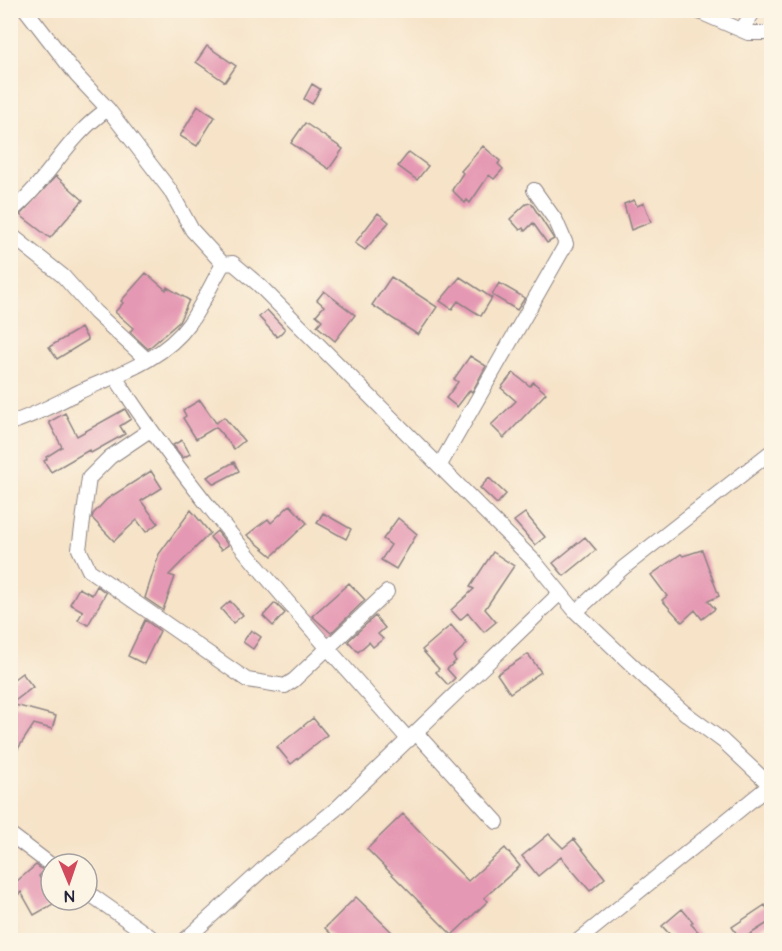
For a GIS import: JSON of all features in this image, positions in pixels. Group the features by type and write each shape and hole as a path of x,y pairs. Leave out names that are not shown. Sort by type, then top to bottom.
{"street":[{"path":"26,10 77,76 108,109 170,190 192,230 223,264"},
{"path":"695,10 741,30 771,33"},
{"path":"741,30 754,10"},
{"path":"10,212 30,194 87,123 108,109"},
{"path":"440,465 566,244 556,221 534,190"},
{"path":"10,234 63,276 95,312 147,360"},
{"path":"223,264 232,263 259,285 552,580 576,612 655,687 723,741 770,786 579,940"},
{"path":"10,423 40,413 115,377 147,360 171,343 189,324 223,264"},
{"path":"115,377 150,430 191,485 329,650 497,822"},
{"path":"150,430 110,457 89,478 79,549 88,570 247,680 285,686 329,650 387,592"},
{"path":"576,612 622,568 771,451"},
{"path":"185,940 274,860 336,809 560,593"},
{"path":"10,834 39,856"},
{"path":"99,900 155,940"}],"building":[{"path":"207,46 236,66 225,82 196,62"},
{"path":"312,84 320,89 312,104 304,99"},
{"path":"198,106 215,117 197,146 180,136"},
{"path":"305,123 343,149 329,169 291,143"},
{"path":"483,146 500,161 498,164 503,169 494,179 489,175 470,203 467,200 465,203 452,190 463,173 461,171"},
{"path":"409,152 428,166 417,180 398,166"},
{"path":"56,176 83,200 50,238 20,215"},
{"path":"634,200 637,206 644,203 651,222 631,230 624,204"},
{"path":"531,203 554,239 547,243 533,223 525,231 523,228 520,230 510,219 526,204"},
{"path":"378,213 389,222 365,250 355,243"},
{"path":"146,273 166,290 167,287 189,300 179,322 148,349 130,332 133,328 115,312 123,303 121,301"},
{"path":"391,277 437,307 418,335 372,305"},
{"path":"460,277 492,298 481,316 458,301 452,309 440,301"},
{"path":"499,283 525,298 517,310 492,295"},
{"path":"324,291 355,315 335,341 317,326 322,320 316,315 324,306 317,300"},
{"path":"267,310 285,329 277,337 259,317"},
{"path":"81,328 88,340 57,359 49,347"},
{"path":"470,356 486,366 472,392 470,390 457,407 446,398 458,382 454,379"},
{"path":"513,373 530,386 533,382 546,393 504,438 491,425 516,401 501,388"},
{"path":"200,400 216,423 224,417 244,441 234,449 216,427 196,439 183,418 186,416 183,410"},
{"path":"125,409 131,419 120,426 125,434 91,453 89,450 51,472 44,461 46,457 62,447 49,422 65,413 77,436"},
{"path":"182,440 190,454 183,458 173,445"},
{"path":"234,462 239,471 214,484 207,477"},
{"path":"151,471 162,488 141,501 158,523 146,532 137,520 114,541 92,518 93,514 107,499"},
{"path":"489,478 506,494 497,504 480,488"},
{"path":"290,505 307,523 272,556 247,535 268,519 271,523"},
{"path":"191,510 210,533 169,575 175,577 163,610 145,598 159,554"},
{"path":"323,513 351,529 346,539 317,523"},
{"path":"525,513 545,537 535,545 514,521"},
{"path":"398,518 417,534 396,569 381,560 391,545 383,539"},
{"path":"217,531 228,545 221,550 210,537"},
{"path":"585,537 596,550 564,576 553,563"},
{"path":"702,550 719,596 708,601 715,609 702,619 695,610 682,622 662,600 667,596 651,575 681,554 683,556"},
{"path":"493,552 514,566 485,609 496,622 484,632 468,613 460,620 451,610 474,589 470,587"},
{"path":"349,583 365,600 331,633 312,616"},
{"path":"97,586 106,593 88,625 78,620 83,611 70,604 79,588 92,595"},
{"path":"230,601 243,615 233,623 221,609"},
{"path":"275,603 285,613 273,626 263,616"},
{"path":"375,616 385,628 378,634 383,639 373,647 369,642 358,652 348,641"},
{"path":"145,620 160,631 144,664 128,656"},
{"path":"451,625 467,644 453,657 456,661 447,669 455,678 448,685 436,672 439,669 422,650"},
{"path":"251,630 261,637 253,649 243,642"},
{"path":"528,654 541,672 510,693 497,674"},
{"path":"22,673 33,687 11,704 56,716 52,729 34,724 10,761 10,682"},
{"path":"313,718 327,735 291,764 277,747"},
{"path":"403,814 468,881 505,848 520,866 484,898 488,901 452,935 367,849"},
{"path":"549,834 563,848 574,839 605,878 590,891 561,857 538,876 522,856"},
{"path":"36,865 39,867 39,912 34,915 21,892 10,902 10,887"},
{"path":"356,897 400,940 337,940 325,928"},
{"path":"765,905 771,915 771,921 741,940 732,927"},
{"path":"682,909 693,922 691,924 706,940 675,940 662,926"}]}
